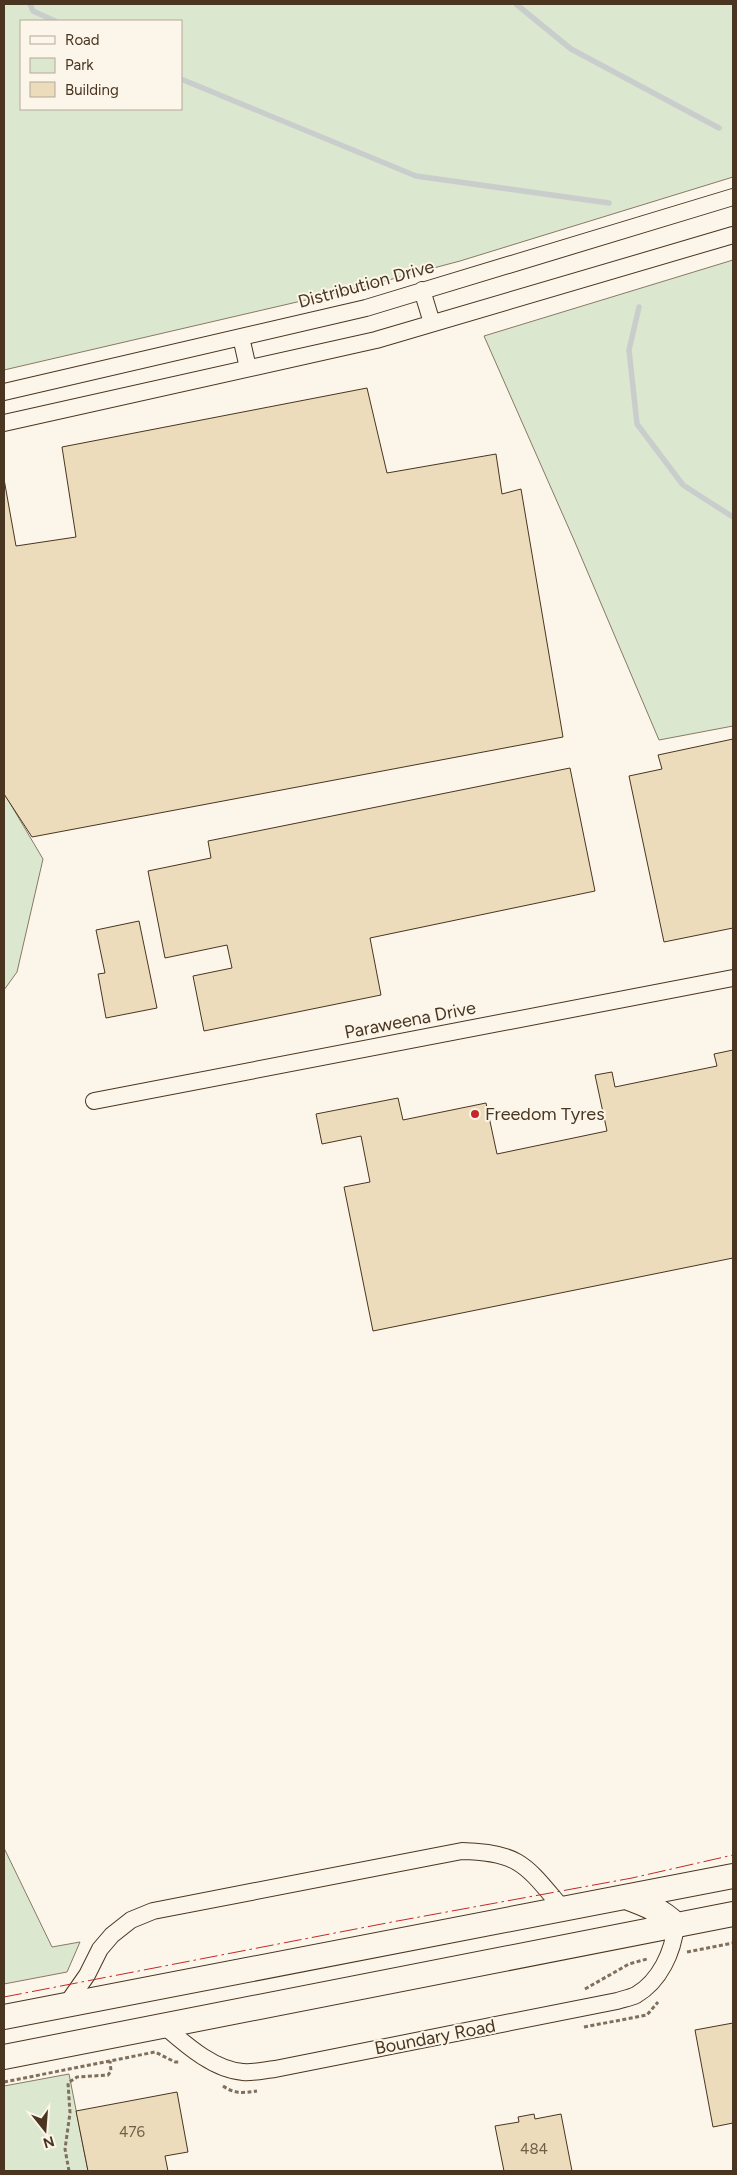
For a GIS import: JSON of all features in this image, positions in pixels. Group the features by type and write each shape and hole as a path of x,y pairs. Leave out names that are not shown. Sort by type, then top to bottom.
{"main road":[{"path":"4,2017 733,1876"},
{"path":"626,1897 654,1908 666,1915 676,1925"},
{"path":"4,2057 733,1914"}],"street":[{"name":"Distribution Drive","path":"4,392 366,308 733,197"},
{"path":"4,424 376,340 733,235"},
{"path":"422,290 432,323"},
{"path":"241,337 248,368"},
{"name":"Paraweena Drive","path":"94,1101 733,978"},
{"path":"66,2005 87,1975 100,1949 112,1935 131,1920 153,1911 462,1851 489,1852 511,1858 530,1869 563,1909"},
{"name":"Boundary Road","path":"163,2025 205,2057 224,2068 243,2072 274,2069 617,2001 636,1995 652,1981 670,1955 676,1925"}],"path":[{"path":"582,1990 629,1964 733,1943"},
{"path":"4,2082 155,2052 175,2062 205,2057"},
{"path":"68,2171 65,2150 70,2113 68,2083 77,2077 108,2075 111,2071 110,2061"}],"green space":[{"path":"4,4 733,4 733,177 460,261 366,286 4,370"},
{"path":"733,260 733,726 659,740 484,336"},
{"path":"4,793 43,859 17,972 4,990"},
{"path":"4,1848 52,1947 80,1942 67,1972 4,1984"},
{"path":"69,2074 88,2171 4,2171 4,2086"}],"building":[{"path":"367,388 387,473 496,454 502,494 521,489 563,737 32,837 4,794 4,479 16,546 76,537 62,447"},
{"path":"733,739 733,928 664,942 629,776 662,769 658,755"},
{"path":"570,768 595,891 370,938 381,995 204,1031 193,976 232,968 227,945 165,958 148,871 211,858 208,841"},
{"path":"139,921 157,1008 106,1018 98,974 105,973 96,930"},
{"path":"733,1050 733,1258 373,1331 344,1187 370,1182 361,1136 322,1144 316,1114 398,1098 403,1120 486,1103 497,1154 607,1131 595,1075 612,1072 615,1087 717,1066 714,1054"},
{"path":"733,2023 733,2123 713,2127 695,2030"},
{"path":"177,2092 188,2152 165,2156 168,2171 88,2171 76,2111"},
{"path":"534,2114 535,2119 561,2114 572,2171 504,2171 495,2126 519,2122 518,2117"}],"waterway":[{"path":"30,4 33,11 53,20"},
{"path":"516,4 571,49 719,128"},
{"path":"182,79 416,176 609,203"},
{"path":"639,307 629,350 637,424 683,485 733,517"}],"power":[{"path":"4,1997 632,1878 733,1855"}],"place":[{"name":"Freedom Tyres","path":"475,1114"}]}
